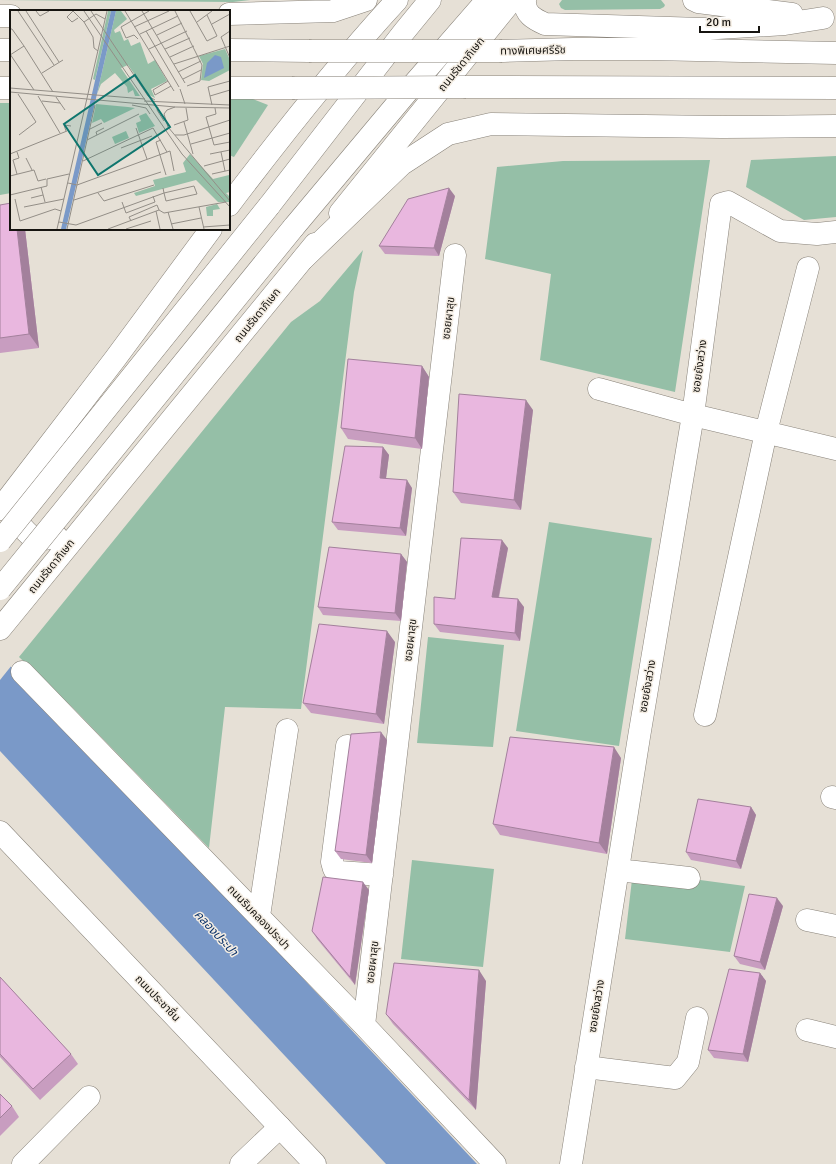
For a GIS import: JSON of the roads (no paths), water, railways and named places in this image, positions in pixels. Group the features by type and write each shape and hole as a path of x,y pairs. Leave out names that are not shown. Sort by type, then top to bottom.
{"main road":[{"path":"230,14 333,11 366,0"},
{"path":"230,204 294,120 397,0"},
{"path":"0,541 269,206 402,33 430,0"},
{"name":"ถนนรัชดาภิเษก","path":"0,589 293,228 412,86 487,0"},
{"name":"ถนนรัชดาภิเษก","path":"0,629 303,259 512,0"},
{"path":"525,0 528,13 534,19 545,24 701,29 785,24 830,18"},
{"path":"694,0 698,2 830,18"},
{"name":"ทางพิเศษศรีรัช","path":"230,50 502,51 652,49 836,53"},
{"path":"230,88 836,88"},
{"path":"303,259 402,164 448,134 491,124 722,127 836,126"},
{"name":"ซอยยังสว่าง","path":"571,1164 638,737 693,415 721,204 728,202 780,231 817,234 836,232"},
{"path":"0,509 115,359 210,230"},
{"name":"ซอยผาสุข","path":"364,1026 455,255"},
{"path":"705,715 766,432 808,268"},
{"path":"599,389 693,415 836,449"},
{"path":"18,486 17,518 23,530 36,540 63,536 84,526"},
{"name":"ถนนริมคลองประปา","path":"22,672 259,916 495,1164"},
{"path":"259,916 287,730"},
{"path":"347,746 332,862 334,868 339,872 382,876"},
{"name":"ถนนประชาชื่น","path":"0,832 316,1164"},
{"path":"618,870 689,878"},
{"path":"807,920 836,926"},
{"path":"586,1067 675,1078 688,1062 697,1018"},
{"path":"807,1030 836,1037"},
{"path":"23,1164 89,1097"},
{"path":"241,1164 280,1127"}],"water":[{"name":"คลองประปา","path":"0,655 477,1164 386,1164 0,751"}]}
